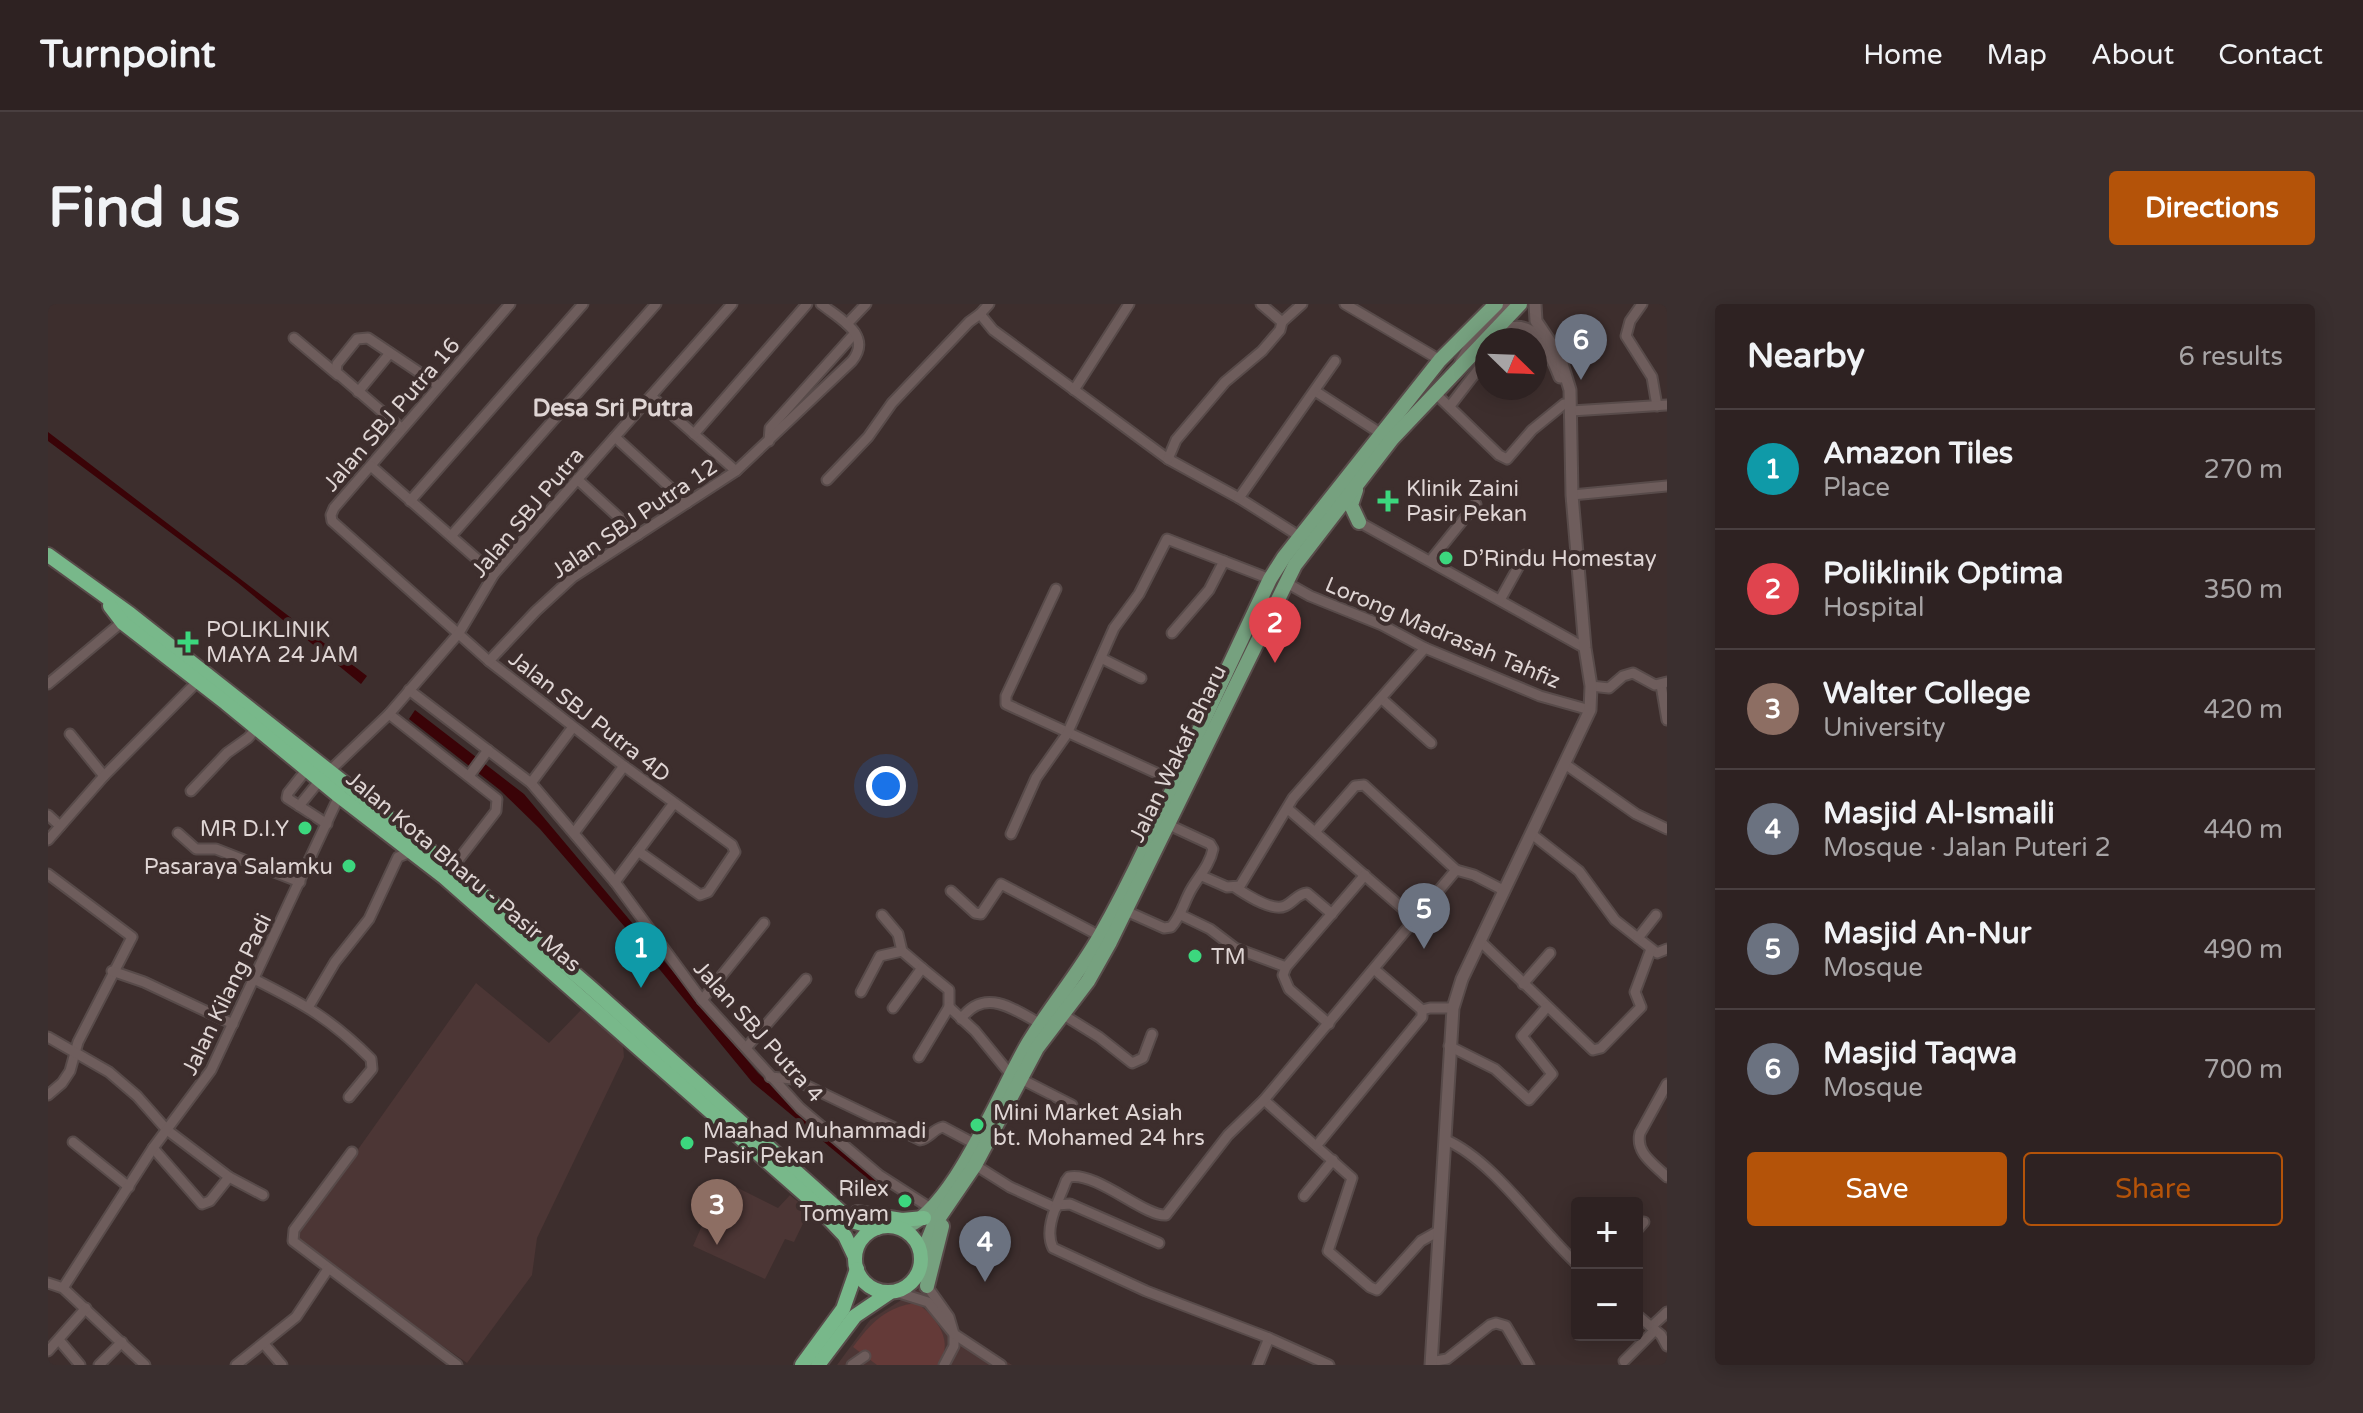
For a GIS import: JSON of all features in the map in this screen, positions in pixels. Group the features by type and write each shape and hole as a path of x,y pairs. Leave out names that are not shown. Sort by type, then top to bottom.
{"highway":[{"name":"Jalan Kota Bharu - Pasir Mas","path":"48,555 325,776 452,868 848,1218 877,1228"},
{"name":"Jalan Kota Bharu - Pasir Mas","path":"103,596 122,622 307,769 325,776"},
{"name":"Jalan Kota Bharu - Pasir Mas","path":"342,789 404,855 451,884 811,1200 845,1236 856,1263"},
{"path":"831,1203 869,1217 902,1220 928,1213"},
{"path":"802,1365 843,1309 862,1239 877,1228 901,1228 915,1239 921,1261 909,1285 855,1316 818,1365"},
{"path":"856,1263 869,1287 893,1292"}],"main road":[{"name":"Jalan Wakaf Bharu","path":"921,1261 934,1225 975,1165 1041,1024 1078,974 1100,936 1176,782 1270,579 1299,536 1380,433 1440,360 1496,304"},
{"name":"Jalan Wakaf Bharu","path":"1496,328 1520,304"},
{"name":"Jalan Wakaf Bharu","path":"928,1213 1016,1077 1088,981 1126,911 1285,582 1392,439 1475,350"},
{"path":"1322,529 1340,521 1359,522 1351,505 1362,476"},
{"path":"927,1286 941,1229 966,1179"},
{"path":"901,1228 911,1226 928,1213"}],"street":[{"name":"Jalan SBJ Putra 16","path":"332,511 510,304"},
{"path":"410,501 583,304"},
{"path":"451,536 656,304"},
{"name":"Jalan SBJ Putra","path":"299,806 389,714 459,633 494,574 732,304"},
{"path":"694,434 807,304"},
{"path":"821,304 855,333"},
{"path":"847,324 866,304"},
{"path":"827,480 868,437 892,403 989,304"},
{"path":"1074,390 1129,304"},
{"path":"1261,304 1282,322"},
{"path":"1168,459 1185,428 1225,382 1269,344 1282,322 1302,304"},
{"path":"1345,304 1440,360"},
{"name":"Jalan Wakaf Bharu","path":"1455,344 1485,304"},
{"path":"1457,369 1470,346 1508,304"},
{"path":"1535,304 1536,321 1560,357 1570,390 1568,408"},
{"path":"1435,393 1499,455 1507,459 1532,430 1568,408 1662,406 1652,377 1626,336 1630,321 1642,304"},
{"path":"980,314 993,330 1168,459 1299,536"},
{"path":"1507,328 1527,328"},
{"name":"Jalan SBJ Putra 12","path":"489,661 564,584 736,471 769,441 852,361 861,346 855,333 770,428 769,441"},
{"path":"338,375 337,364 361,337 368,338 438,385"},
{"path":"294,338 401,428"},
{"path":"358,392 390,353"},
{"path":"1529,1365 1506,1326 1496,1323 1449,1359 1431,1363 1453,1008 1462,979 1590,710 1591,686 1572,495 1568,408 1560,377 1547,353"},
{"path":"1239,498 1335,361"},
{"path":"1450,406 1475,374"},
{"path":"1315,391 1380,433"},
{"path":"651,396 736,471"},
{"path":"615,437 687,503"},
{"path":"371,466 494,574"},
{"path":"577,479 638,535"},
{"path":"1572,495 1667,486"},
{"path":"1430,561 1476,504"},
{"name":"Jalan SBJ Putra 4D","path":"332,511 332,521 336,526 489,661 735,848 734,856 704,895 696,894 638,851"},
{"path":"1359,522 1585,648"},
{"path":"1011,834 1036,778 1067,734 1114,628 1139,594 1167,539 1270,579"},
{"path":"1500,600 1525,555"},
{"path":"1172,633 1209,590 1224,561"},
{"name":"Lorong Madrasah Tahfiz","path":"1285,582 1310,596 1382,625 1425,648 1540,696 1590,710"},
{"path":"1056,589 1005,700 1006,704 1176,782"},
{"path":"48,684 122,622"},
{"path":"1236,888 1293,798 1425,648"},
{"path":"1101,658 1141,678"},
{"path":"1591,686 1609,688 1622,677 1633,673 1655,685 1664,683 1667,720"},
{"path":"48,840 104,776 198,681"},
{"name":"Jalan SBJ Putra 4","path":"409,690 531,783 615,882 702,1000 770,1077 800,1108 928,1213"},
{"path":"1382,699 1431,743"},
{"path":"389,714 470,775 494,795 498,804 452,868"},
{"path":"531,783 573,727"},
{"path":"191,791 227,753 257,728"},
{"path":"70,734 104,776"},
{"path":"470,775 487,752"},
{"path":"1565,764 1637,815 1667,829"},
{"path":"574,833 624,766"},
{"path":"307,769 287,798 327,824"},
{"path":"1315,832 1355,786 1364,785 1456,870 1474,875 1503,890"},
{"name":"Jalan Kilang Padi","path":"63,1288 153,1148 212,1069 342,789"},
{"path":"615,882 674,803"},
{"path":"1288,809 1415,919"},
{"path":"48,815 60,826"},
{"path":"1126,911 1168,928 1181,915 1191,890 1202,876 1212,854 1212,846 1167,824"},
{"path":"178,833 196,849 216,849 300,882"},
{"path":"1533,835 1579,871 1605,909 1638,938 1661,953 1667,949"},
{"path":"309,1006 335,962 369,919 404,855"},
{"path":"1329,1365 1061,1254 1049,1240 1057,1206 1066,1181 1069,1177 1077,1176 1158,1215 1166,1215 1228,1135 1264,1100 1456,870"},
{"path":"48,874 132,937 112,971 75,1052 70,1071 48,1095"},
{"path":"1329,1024 1284,983 1286,967 1365,875"},
{"path":"1202,876 1236,888 1276,908 1283,907 1301,893 1307,893 1332,914"},
{"path":"951,891 975,913 981,914 1001,884 1100,936"},
{"path":"882,915 898,934 902,951 949,990 949,1007 919,1057"},
{"path":"1181,915 1210,929 1235,948 1286,967"},
{"path":"1638,938 1656,915"},
{"path":"702,1000 764,923"},
{"path":"1480,941 1590,1048 1598,1050 1641,1007 1635,992 1651,949"},
{"path":"861,992 880,956 902,951"},
{"path":"1523,984 1550,953"},
{"path":"893,1008 922,968"},
{"path":"1374,969 1422,1010 1453,1008"},
{"path":"112,971 144,982 233,1024"},
{"path":"254,979 309,1006 347,1035 373,1062 372,1069 349,1097"},
{"path":"746,1048 806,979"},
{"path":"961,1019 975,1005 995,1002 1041,1024"},
{"path":"949,1007 1016,1077 1072,1105"},
{"path":"1449,1046 1495,1069 1529,1100 1552,1074 1522,1036 1547,1007"},
{"path":"1317,1145 1422,1017 1422,1010"},
{"path":"1062,1014 1132,1063 1143,1058 1152,1034"},
{"path":"48,1037 124,1083 167,1130 229,1177 263,1195"},
{"path":"770,1077 793,1079 920,1140 943,1127 975,1144"},
{"path":"1667,1084 1638,1142 1643,1153 1667,1177"},
{"path":"1264,1100 1350,1175 1353,1182 1328,1251 1372,1289 1381,1287 1421,1241 1437,1232"},
{"path":"1446,1140 1462,1147 1520,1201 1551,1240 1571,1258"},
{"path":"73,1142 129,1187"},
{"path":"153,1148 202,1204 210,1201 229,1177"},
{"path":"352,1152 292,1235 297,1246 457,1365"},
{"path":"1304,1196 1333,1160"},
{"path":"975,1165 1010,1187 1057,1206 1070,1204 1159,1243"},
{"path":"921,1261 927,1286 944,1307 954,1334 954,1346 944,1365"},
{"path":"236,1365 296,1317 328,1269"},
{"path":"48,1283 63,1288 145,1365"},
{"path":"893,1292 928,1302 954,1334 1001,1365"},
{"path":"48,1351 86,1308"},
{"path":"1624,1361 1667,1312"},
{"path":"1643,1320 1661,1335 1667,1346"},
{"path":"1258,1365 1269,1338"},
{"path":"59,1340 80,1365"},
{"path":"99,1365 122,1342"},
{"path":"264,1344 282,1365"},
{"path":"852,1365 865,1356"}],"shaded area":[{"path":"48,432 367,676 361,684 238,583 48,441"},
{"path":"415,710 524,794 758,1073 869,1173 891,1198 752,1082 540,829 500,790 409,719"},
{"path":"476,983 549,1043 581,1010 623,1045 624,1057 537,1238 532,1275 467,1363 293,1241"},
{"path":"722,1180 778,1208 790,1195 809,1211 794,1242 785,1239 765,1279 693,1246"},
{"path":"920,1288 960,1331 1012,1365 837,1365 870,1320"},
{"path":"917,1303 937,1323 944,1339 945,1348 938,1365 877,1365 853,1347 888,1312"}],"place":[{"name":"Masjid Taqwa","path":"1581,380"},
{"name":"Klinik Zaini Pasir Pekan","path":"1388,501"},
{"name":"D’Rindu Homestay","path":"1446,558"},
{"name":"POLIKLINIK MAYA 24 JAM","path":"188,642"},
{"name":"Poliklinik Optima","path":"1275,663"},
{"name":"MR D.I.Y","path":"305,828"},
{"name":"Pasaraya Salamku","path":"349,866"},
{"name":"Masjid An-Nur","path":"1424,949"},
{"name":"TM","path":"1195,956"},
{"name":"Amazon Tiles","path":"641,988"},
{"name":"Mini Market Asiah bt. Mohamed 24 hrs","path":"977,1125"},
{"name":"Maahad Muhammadi Pasir Pekan","path":"687,1143"},
{"name":"Rilex Tomyam","path":"905,1201"},
{"name":"Walter College","path":"717,1245"},
{"name":"Masjid Al-Ismaili","path":"985,1282"}],"district":[{"name":"Desa Sri Putra","path":"613,408"}]}
